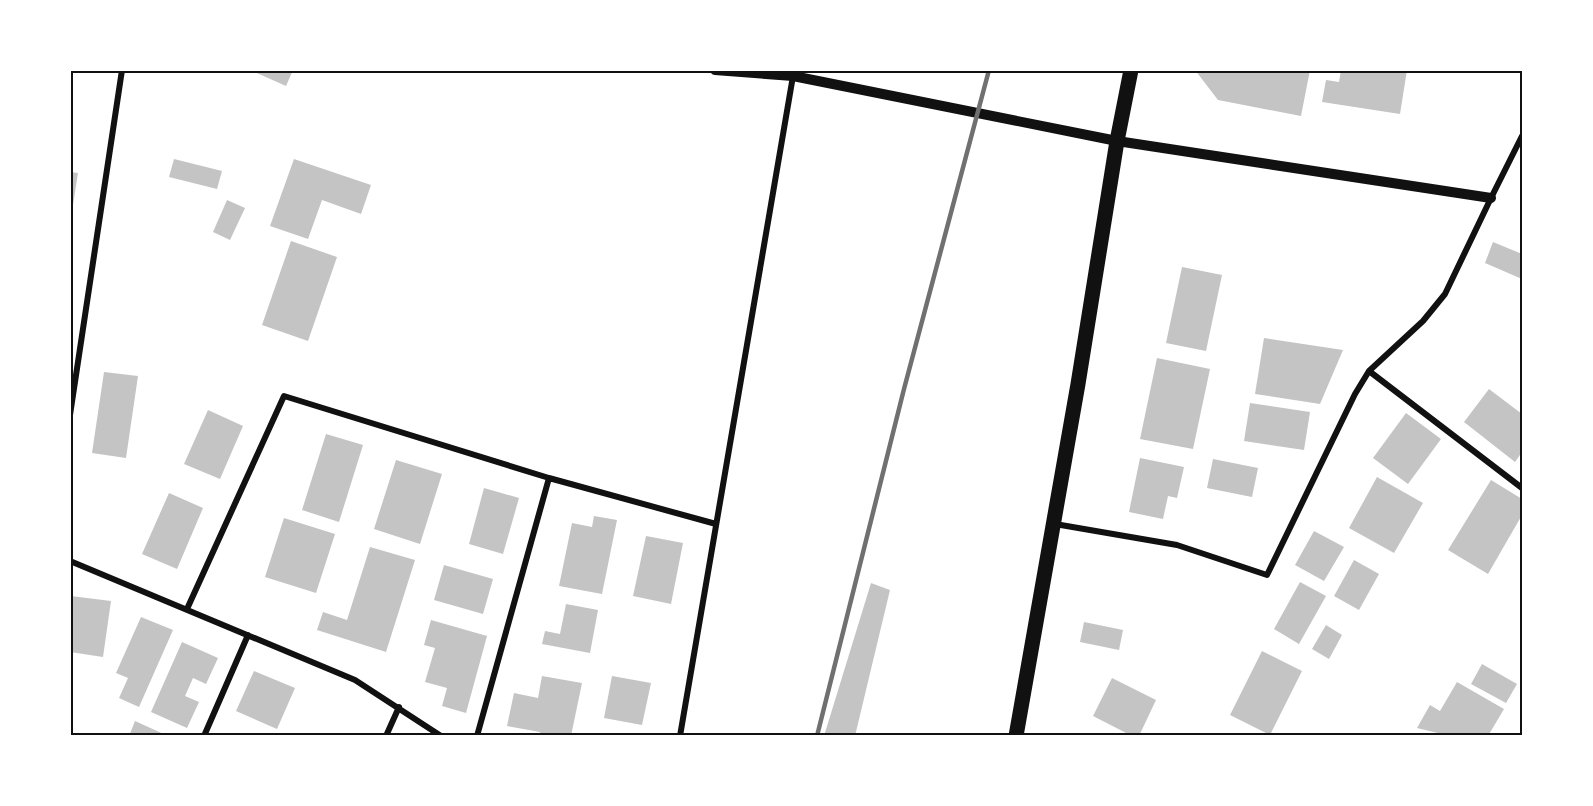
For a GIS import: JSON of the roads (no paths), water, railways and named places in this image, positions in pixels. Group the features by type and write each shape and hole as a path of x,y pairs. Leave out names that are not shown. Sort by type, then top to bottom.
{"main road":[{"path":"1016,735 1131,70"}],"street":[{"path":"70,415 122,70"},
{"path":"715,70 793,76 1117,141 1491,198"},
{"path":"680,735 793,76"},
{"path":"1054,524 1177,545 1267,575 1355,394 1369,371 1423,321 1445,294 1522,136"},
{"path":"1369,371 1522,488"},
{"path":"187,609 284,396 549,478 716,524"},
{"path":"477,735 549,478"},
{"path":"70,561 356,680 441,735"},
{"path":"204,735 248,635"},
{"path":"386,735 399,707"}],"railway":[{"path":"817,736 904,389 989,70"}]}
